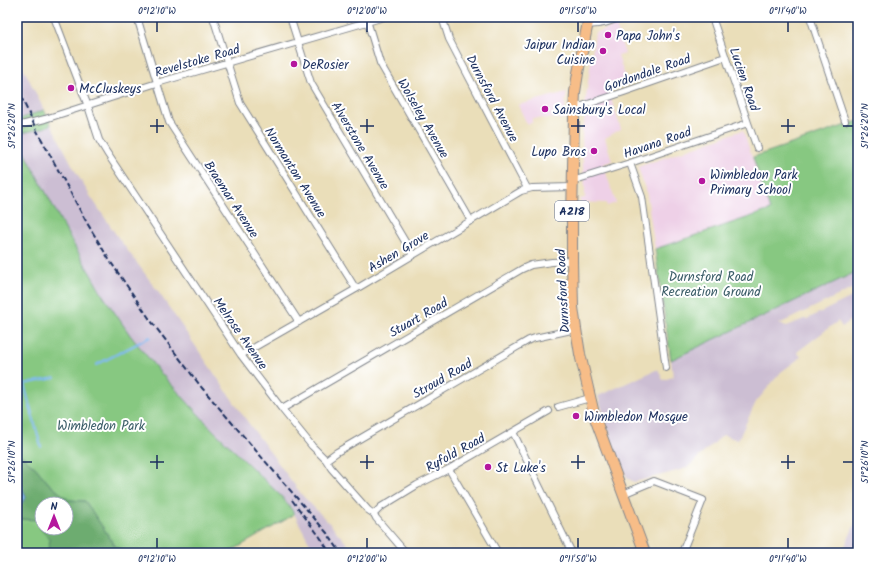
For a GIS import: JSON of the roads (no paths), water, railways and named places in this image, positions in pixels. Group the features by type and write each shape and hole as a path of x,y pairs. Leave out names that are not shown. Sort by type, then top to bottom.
{"main road":[{"name":"Durnsford Road","path":"588,20 577,80 574,106 572,261 576,329 580,354 595,418 645,553"}],"street":[{"name":"Melrose Avenue","path":"54,17 99,140 107,153 241,354 282,409 312,446 326,460 331,468 368,510 374,514 406,553"},
{"name":"Braemar Avenue","path":"137,17 169,122 298,322"},
{"name":"Normanton Avenue","path":"213,17 240,103 356,289"},
{"name":"Alverstone Avenue","path":"290,17 312,83 413,254"},
{"name":"Revelstoke Road","path":"17,126 45,119 157,83 298,42 367,19 384,17"},
{"name":"Durnsford Avenue","path":"442,17 449,39 527,188"},
{"path":"588,20 593,25 622,17"},
{"name":"Lucien Road","path":"712,17 757,148"},
{"path":"810,17 845,121"},
{"name":"Wolseley Avenue","path":"367,19 380,63 471,221"},
{"name":"Gordondale Road","path":"574,106 596,101 726,57"},
{"name":"Havana Road","path":"572,184 748,123"},
{"path":"630,163 642,197 666,368"},
{"name":"Ashen Grove","path":"241,354 356,289 521,191 527,188 572,184"},
{"name":"Stuart Road","path":"282,409 527,267 552,262 572,261"},
{"name":"Stroud Road","path":"326,460 337,452 529,340 576,329"},
{"path":"558,407 590,398"},
{"name":"Ryfold Road","path":"374,514 381,507 417,485 449,469 549,411"},
{"path":"513,432 572,553"},
{"path":"449,469 498,553"},
{"path":"623,494 654,481 703,500 683,550 679,553"}],"water":[{"path":"17,474 26,498 17,508"}],"waterway":[{"path":"96,365 150,337"},
{"path":"41,447 24,384 55,378"}],"railway":[{"path":"17,88 37,131 87,223 110,261 151,321 202,388 327,533 341,553"},
{"path":"292,500 330,553"},
{"path":"850,553 858,535"}],"place":[{"name":"Papa John's","path":"608,35"},
{"name":"Jaipur Indian Cuisine","path":"603,51"},
{"name":"DeRosier","path":"294,64"},
{"name":"McCluskeys","path":"71,88"},
{"name":"Sainsbury's Local","path":"545,109"},
{"name":"Lupo Bros","path":"594,151"},
{"name":"Wimbledon Park Primary School","path":"702,181"},
{"name":"Wimbledon Mosque","path":"576,416"},
{"name":"St Luke's","path":"488,467"}],"park label":[{"name":"Durnsford Road Recreation Ground","path":"711,284"},
{"name":"Wimbledon Park","path":"101,425"}]}
